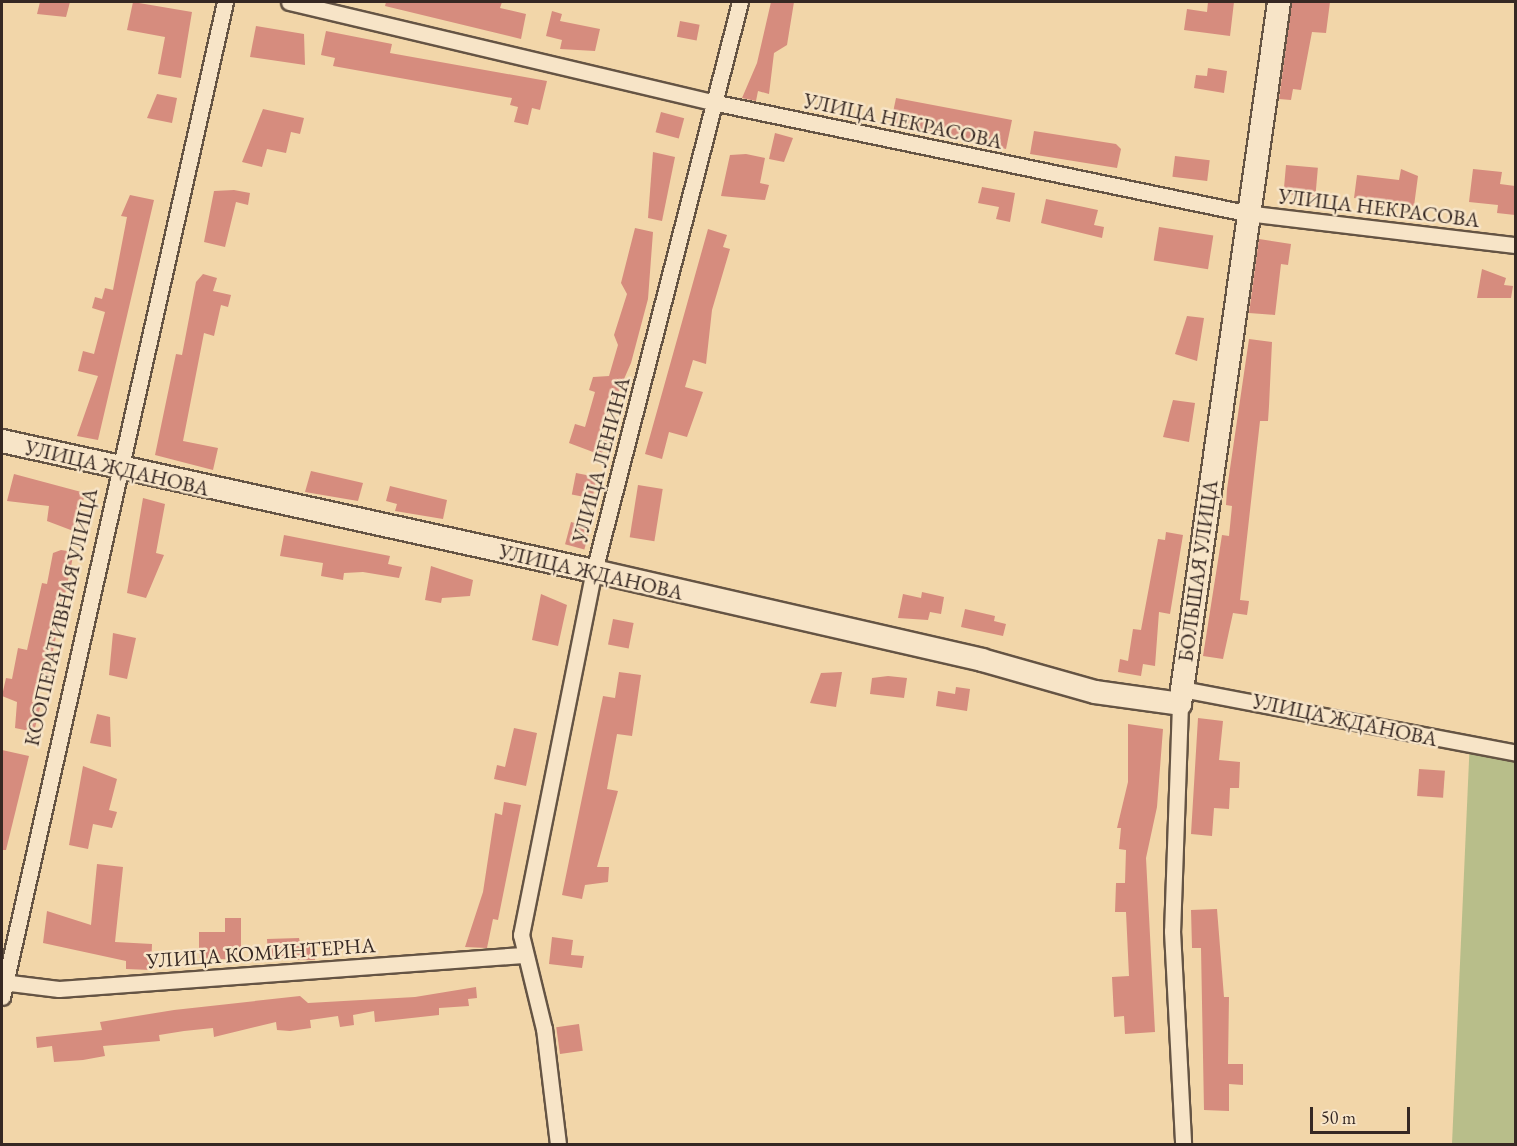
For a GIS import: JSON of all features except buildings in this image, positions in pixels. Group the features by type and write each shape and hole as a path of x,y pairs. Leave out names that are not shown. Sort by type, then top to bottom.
{"street":[{"name":"КООПЕРАТИВНАЯ УЛИЦА","path":"2,987 116,469 225,2"},
{"name":"УЛИЦА НЕКРАСОВА","path":"289,2 717,104 1246,213 1515,245"},
{"name":"УЛИЦА ЛЕНИНА","path":"558,1144 544,1029 523,955 521,935 594,571 717,104 740,2"},
{"name":"БОЛЬШАЯ УЛИЦА","path":"1183,1144 1172,931 1181,696 1246,213 1279,2"},
{"name":"УЛИЦА ЖДАНОВА","path":"2,441 116,469 594,571 982,660 1095,692 1181,696 1512,754"},
{"name":"УЛИЦА КОМИНТЕРНА","path":"2,987 59,989 523,955"}],"green space":[{"path":"1470,738 1515,746 1516,1144 1452,1144"}]}
